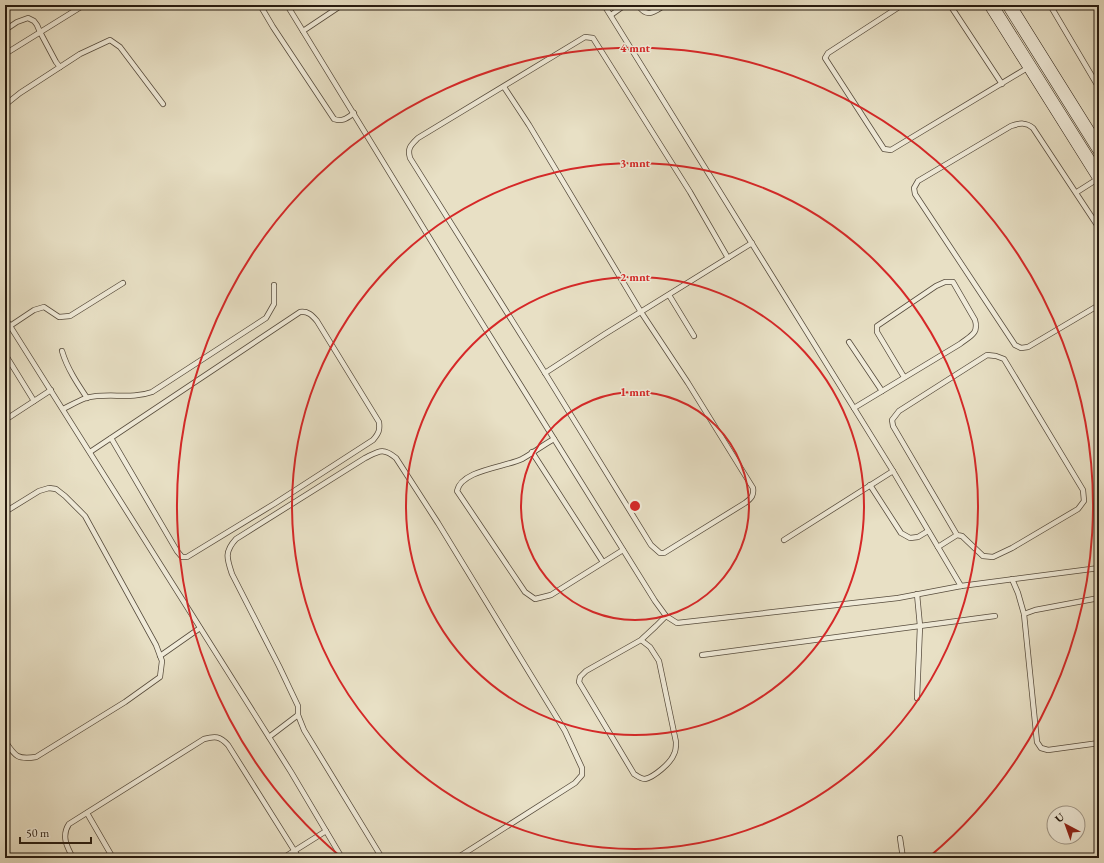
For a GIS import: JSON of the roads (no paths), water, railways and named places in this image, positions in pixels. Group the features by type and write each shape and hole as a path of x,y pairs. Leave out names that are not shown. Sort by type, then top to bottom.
{"street":[{"path":"991,5 1099,177"},
{"path":"1009,5 1098,145"}],"lane":[{"path":"5,54 84,5"},
{"path":"260,5 334,119 345,119 354,113"},
{"path":"287,5 554,439 655,601 666,616 678,623 898,598 960,586 1099,568"},
{"path":"303,31 342,5"},
{"path":"604,5 893,471 960,586"},
{"path":"610,15 625,5"},
{"path":"638,5 647,13 652,13 665,5"},
{"path":"902,5 828,53 825,58 884,149 891,150 1030,67"},
{"path":"950,5 1002,84"},
{"path":"1050,5 1099,88"},
{"path":"5,30 17,22 28,18 34,21 60,67"},
{"path":"504,87 529,125 641,312 688,383 753,488 754,493 751,499 664,553 660,553 651,545 614,487 545,373 410,158 408,152 411,145 418,138 585,37 594,38 690,192 728,258"},
{"path":"5,105 20,93 80,54 110,40 120,47 163,104"},
{"path":"1099,228 1077,192 1033,128 1028,124 1021,123 1011,126 918,181 914,188 916,194 1015,345 1021,348 1028,347 1099,304"},
{"path":"1077,192 1099,177"},
{"path":"545,373 752,243"},
{"path":"854,408 960,344 975,332 977,326 975,320 953,282 945,282 936,286 877,326 877,332 904,377"},
{"path":"10,326 34,310 44,308 59,317 70,316 123,283"},
{"path":"63,409 87,398 106,396 142,396 152,392 266,318 274,304 274,285"},
{"path":"669,295 694,336"},
{"path":"90,452 111,438 300,312 306,311 317,321 379,422 380,429 379,434 373,440 274,504 187,557 182,557 177,551 111,438"},
{"path":"5,318 269,737 342,858"},
{"path":"849,342 882,391"},
{"path":"62,351 73,376 87,398"},
{"path":"5,354 34,401"},
{"path":"987,355 996,356 1004,359 1083,490 1084,501 1078,509 1012,548 992,557 983,556 962,536 958,535 893,426 892,420 899,411 987,355"},
{"path":"5,420 51,390"},
{"path":"554,439 522,459 469,477 458,486 458,491 525,592 535,599 551,595 623,550"},
{"path":"382,858 304,730 298,715 298,706 232,574 228,561 228,552 229,546 236,539 365,458 383,450 389,452 396,458 438,523 565,731 582,768 582,775 575,783 457,858"},
{"path":"532,452 603,562"},
{"path":"784,540 893,471"},
{"path":"870,485 901,533 910,538 918,537 928,531"},
{"path":"5,512 44,489 56,489 65,496 85,516 156,644 162,662 160,677 125,702 36,757 24,759 14,754 5,741"},
{"path":"938,547 958,535"},
{"path":"1012,579 1024,614 1037,742 1041,748 1048,750 1099,743"},
{"path":"917,594 920,626 917,698"},
{"path":"1024,614 1035,610 1099,598"},
{"path":"640,640 650,647 659,662 676,742 675,753 670,762 655,774 645,779 634,774 579,682 580,677 586,671 640,640 666,616"},
{"path":"702,656 995,616"},
{"path":"160,656 200,628"},
{"path":"269,737 298,715"},
{"path":"73,858 65,838 65,830 69,824 204,739 215,736 222,739 228,745 299,858"},
{"path":"87,813 113,858"},
{"path":"283,858 326,831"},
{"path":"900,838 903,858"}]}
